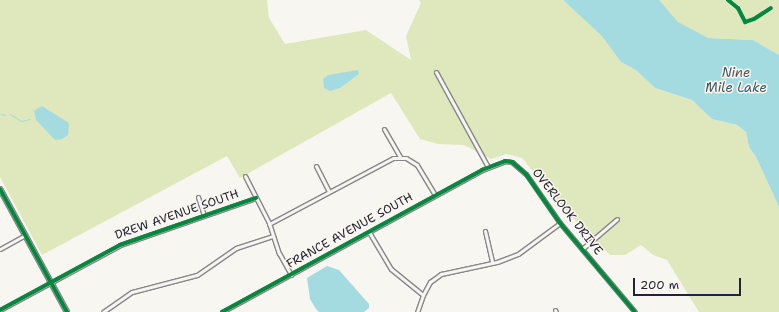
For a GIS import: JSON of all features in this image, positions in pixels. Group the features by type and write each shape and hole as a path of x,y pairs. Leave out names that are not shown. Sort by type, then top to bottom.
{"street":[{"path":"436,72 488,167"},
{"path":"384,128 400,157 417,165 435,195"},
{"path":"269,224 387,160 400,157"},
{"name":"OVERLOOK DRIVE","path":"488,167 505,161 518,167 532,182 560,223 635,312"},
{"path":"316,166 329,191"},
{"name":"FRANCE AVENUE SOUTH","path":"222,312 488,167"},
{"path":"245,176 269,224 291,275"},
{"path":"0,189 67,312"},
{"path":"198,197 204,215"},
{"name":"DREW AVENUE SOUTH","path":"0,310 120,245 256,198"},
{"path":"582,249 617,219"},
{"path":"417,312 430,282 441,274 492,262 527,249 560,223"},
{"path":"485,231 492,262"},
{"path":"368,232 390,269 423,296"},
{"path":"0,249 25,235"},
{"path":"104,312 132,292 197,275 236,248 273,236"}],"green space":[{"path":"0,0 267,0 269,18 285,44 366,30 411,60 406,36 421,3 419,0 563,0 605,38 621,62 636,70 655,88 692,100 712,119 737,125 746,132 749,147 756,157 779,207 779,312 699,312 667,260 653,255 641,245 625,255 610,255 563,208 522,158 506,154 491,159 464,145 438,144 420,139 391,93 240,178 227,156 42,255 0,177"},
{"path":"581,0 779,0 779,55 753,40 708,38"}],"water":[{"name":"Nine Mile Lake","path":"563,0 659,0 678,22 708,38 753,40 779,55 779,207 756,157 749,147 746,132 737,125 712,119 692,100 655,88 636,70 621,62 602,36"},
{"path":"358,70 359,74 340,88 330,91 324,88 323,79 328,75"},
{"path":"42,106 69,123 68,135 62,139 55,140 36,120 34,111"},
{"path":"327,266 339,270 369,304 369,308 364,312 319,312 316,309 310,299 307,278"}],"waterway":[{"path":"1,114 5,115"},
{"path":"10,114 21,121 30,119"}],"cycle path":[{"path":"728,0 738,8 745,22 754,19 771,8"},
{"path":"222,312 482,170 505,161 512,162 526,174 560,223 635,312"},
{"path":"0,189 67,312"},
{"path":"0,310 120,245 256,198"}]}
